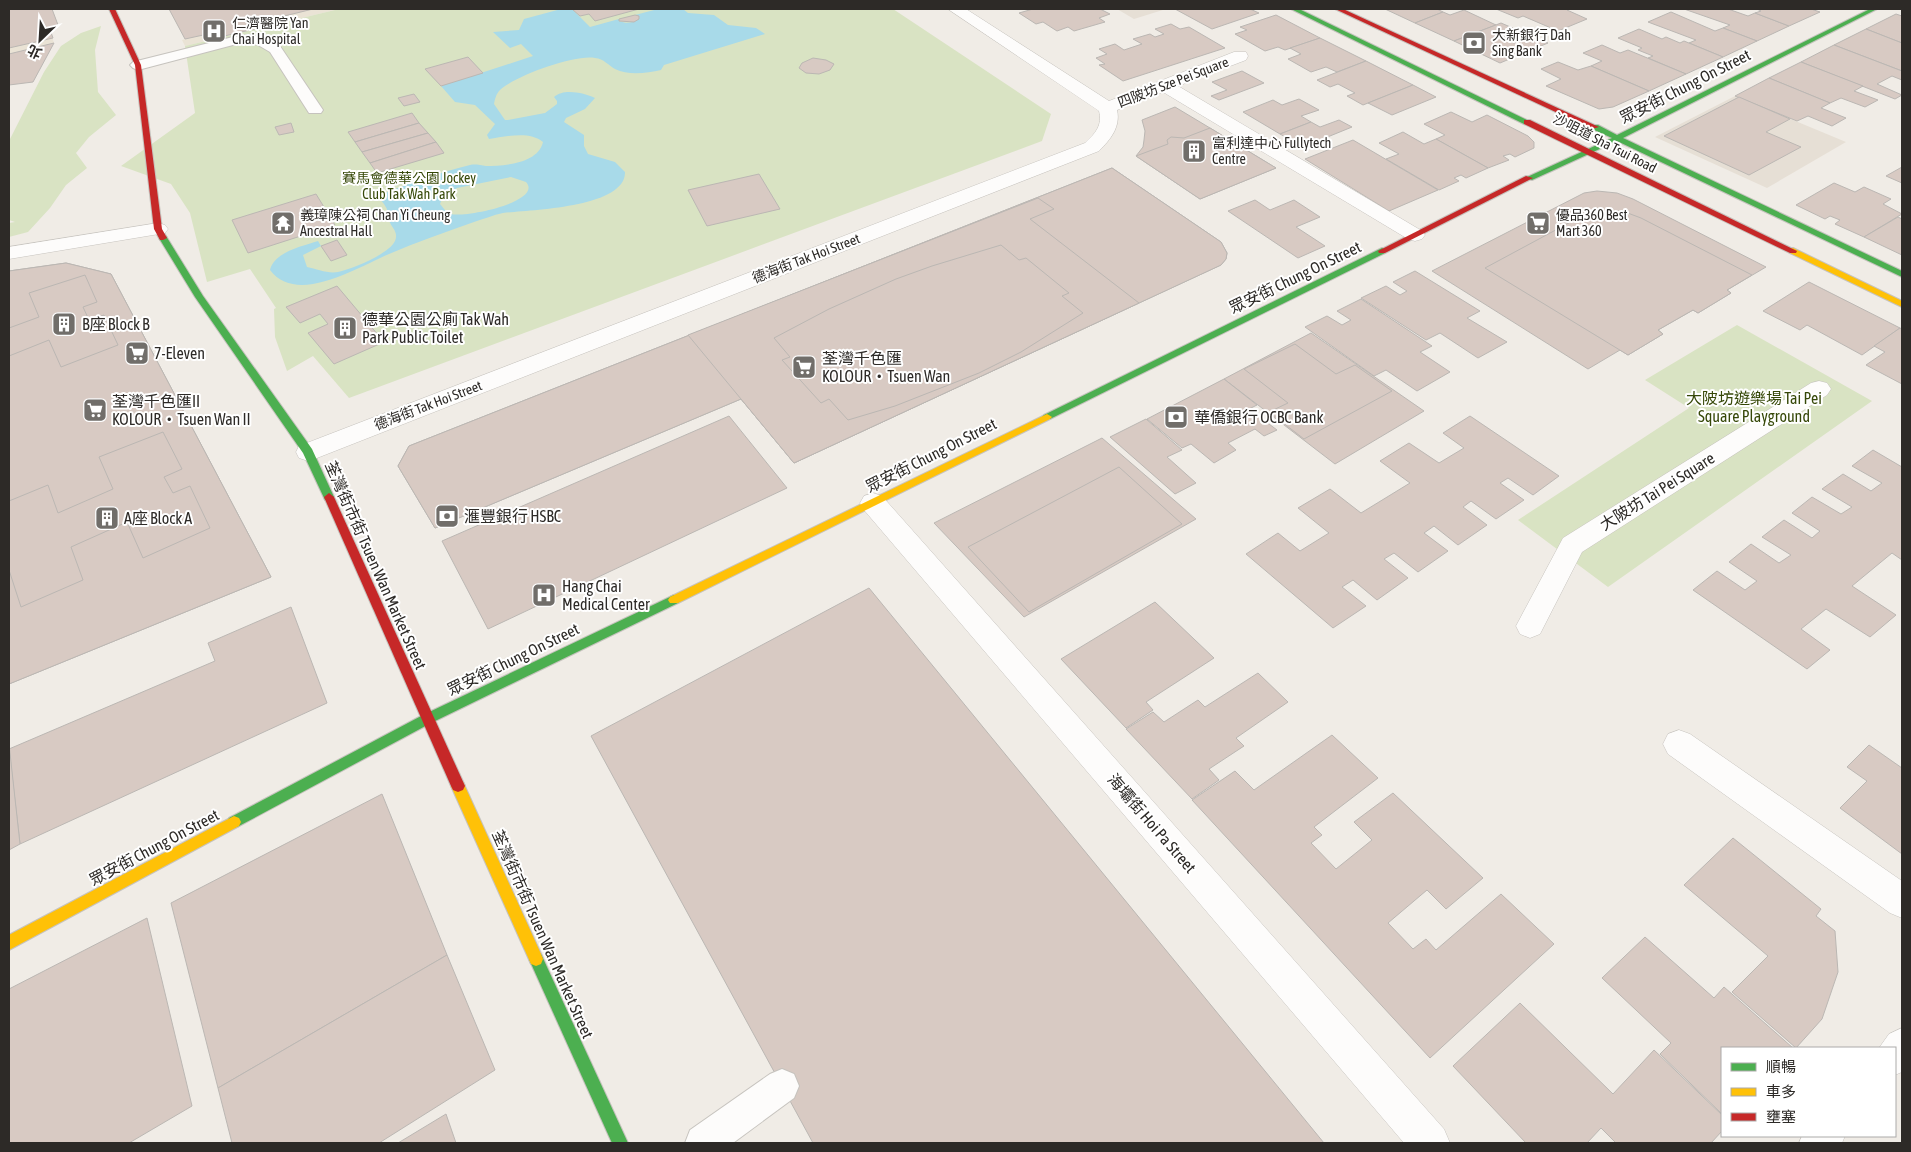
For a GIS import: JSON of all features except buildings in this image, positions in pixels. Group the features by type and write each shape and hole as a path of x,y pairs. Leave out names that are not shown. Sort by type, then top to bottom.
{"street":[{"name":"荃灣街市街 Tsuen Wan Market Street","path":"112,9 138,65 158,229 199,297 308,452 364,570 427,719 620,1143"},
{"path":"956,9 1107,108"},
{"name":"沙咀道 Sha Tsui Road","path":"1294,9 1531,122 1588,152 1902,304"},
{"name":"沙咀道 Sha Tsui Road","path":"1338,9 1617,138 1902,274"},
{"name":"眾安街 Chung On Street","path":"9,943 427,719 873,503 1557,165 1617,138 1874,9"},
{"name":"四陂坊 Sze Pei Square","path":"1107,108 1240,56"},
{"path":"1165,86 1415,235"},
{"name":"德海街 Tak Hoi Street","path":"308,452 1092,147 1104,136 1110,116 1107,108"},
{"path":"9,253 158,229"},
{"name":"大陂坊 Tai Pei Square","path":"1530,626 1572,545 1819,389"},
{"name":"海壩街 Hoi Pa Street","path":"873,503 1430,1143"},
{"path":"1679,744 1902,901"}],"lane":[{"path":"138,65 233,41 250,39 262,42 275,49 315,110"},
{"path":"703,1143 782,1086"}],"shaded area":[{"path":"9,9 52,9 58,25 49,27 54,43 9,54"},
{"name":"仁濟醫院 Yan Chai Hospital","path":"169,9 339,9 185,46 182,40 185,39"},
{"path":"1117,9 1166,9 1134,19"},
{"path":"1735,96 1846,142 1767,188 1655,137"}],"green space":[{"name":"賽馬會德華公園 Jockey Club Tak Wah Park","path":"339,9 893,9 1051,114 1042,141 349,398 313,356 287,371 275,337 274,309 276,308 250,269 207,282 190,213 171,184 121,166 195,113 185,46"},
{"path":"101,26 95,50 98,92 116,115 89,137 76,153 87,168 66,185 50,208 28,232 9,237 9,223 15,222 9,220 9,141 44,72 61,46 81,33"},
{"name":"大陂坊遊樂場 Tai Pei Square Playground","path":"1737,325 1872,401 1608,587 1518,520 1689,408 1645,380"}],"water":[{"path":"561,9 572,9 590,27 619,19 622,22 632,22 639,19 639,16 635,15 658,9 683,9 688,13 714,15 728,25 756,28 765,34 664,65 661,70 650,72 632,73 620,71 595,58 574,59 531,73 500,90 494,104 505,120 545,113 557,104 554,97 558,94 568,92 580,93 595,98 585,109 566,118 564,122 584,135 584,146 588,154 615,162 625,172 621,184 610,193 594,200 574,205 496,215 410,245 345,274 311,284 296,285 282,280 270,270 277,259 283,254 318,241 321,246 303,255 307,267 334,272 361,264 386,251 395,241 395,232 390,223 387,209 380,199 385,193 470,165 493,166 510,164 534,155 540,149 543,142 537,138 524,135 489,139 487,135 495,124 475,105 455,102 441,86 533,56 521,44 510,48 493,32 519,30 524,19","holes":["511,177 526,182 528,189 524,196 513,202 485,211 470,214 451,214 440,204 443,196 457,188"]}],"traffic: fast":[{"path":"1294,9 1527,122"},
{"path":"1529,178 1589,152 1874,9"},
{"path":"1595,127 1902,274"},
{"path":"163,238 199,297 308,452 329,497"},
{"path":"1047,417 1382,251"},
{"path":"234,822 427,719 674,600"},
{"path":"536,959 620,1143"}],"traffic: slow":[{"path":"1793,251 1902,304"},
{"path":"674,600 1047,417"},
{"path":"458,786 536,959"},
{"path":"9,943 234,822"}],"traffic: jam":[{"path":"112,9 138,65 158,229 163,238"},
{"path":"1338,9 1595,127"},
{"path":"1527,122 1793,251"},
{"path":"1382,251 1529,178"},
{"path":"329,497 458,786"}],"place":[{"name":"仁濟醫院 Yan Chai Hospital","path":"214,31"},
{"name":"大新銀行 Dah Sing Bank","path":"1474,43"},
{"name":"富利達中心 Fullytech Centre","path":"1194,151"},
{"name":"義璋陳公祠 Chan Yi Cheung Ancestral Hall","path":"283,223"},
{"name":"優品360 Best Mart 360","path":"1538,223"},
{"name":"B座 Block B","path":"64,324"},
{"name":"德華公園公廁 Tak Wah Park Public Toilet","path":"345,328"},
{"name":"7-Eleven","path":"137,353"},
{"name":"荃灣千色匯 KOLOUR‧Tsuen Wan","path":"804,367"},
{"name":"荃灣千色匯II KOLOUR‧Tsuen Wan II","path":"95,410"},
{"name":"華僑銀行 OCBC Bank","path":"1176,417"},
{"name":"滙豐銀行 HSBC","path":"447,516"},
{"name":"A座 Block A","path":"107,518"},
{"name":"Hang Chai Medical Center","path":"544,595"}]}
